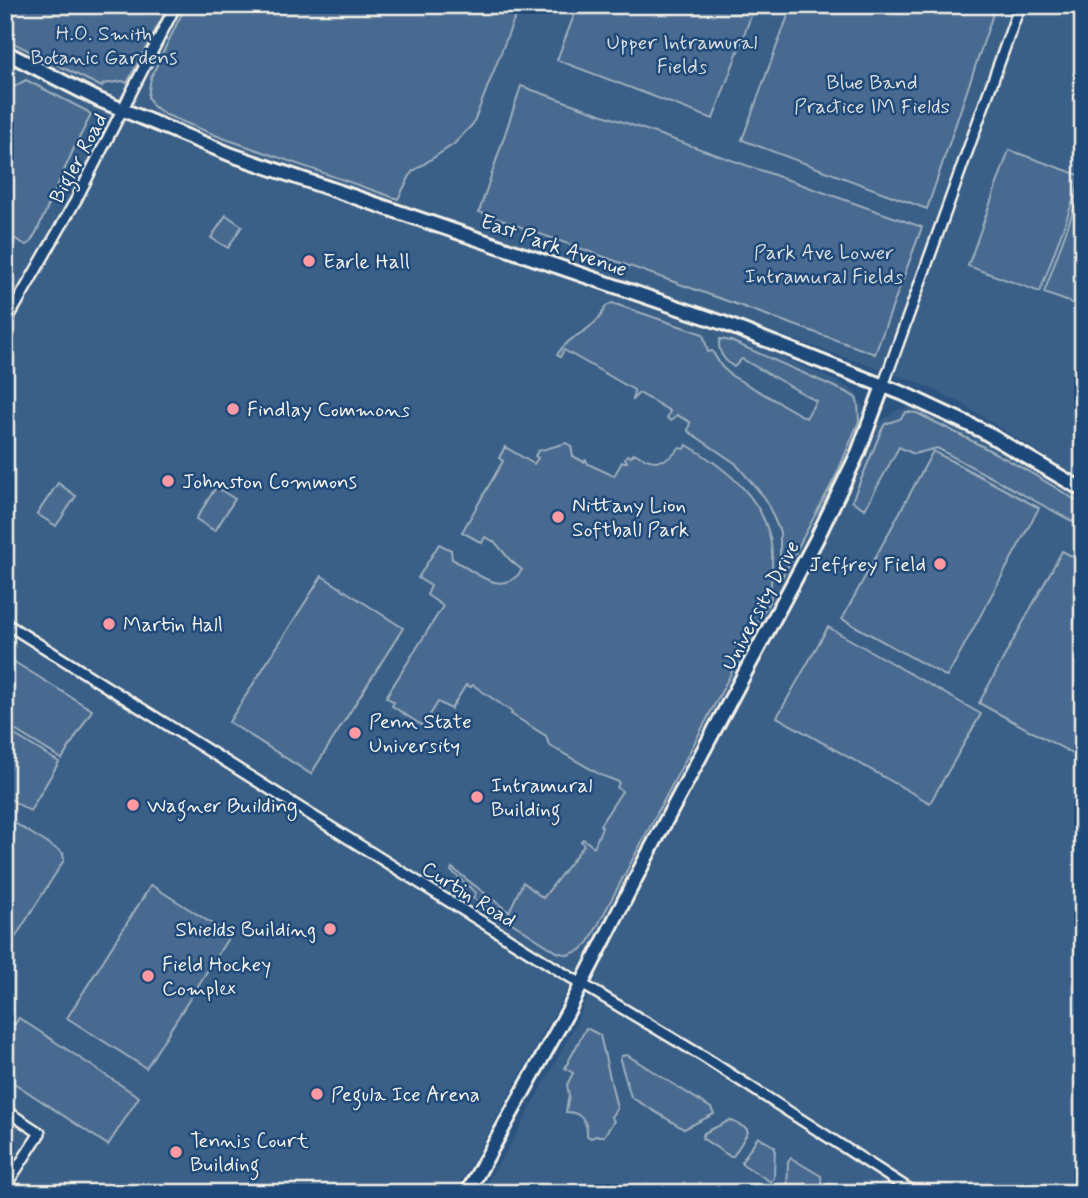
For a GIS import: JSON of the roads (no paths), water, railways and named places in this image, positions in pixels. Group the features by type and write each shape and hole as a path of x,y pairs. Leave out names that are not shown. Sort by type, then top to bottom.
{"main road":[{"name":"East Park Avenue","path":"5,52 123,109 232,155 723,323 883,386 981,430 1083,490"},
{"name":"University Drive","path":"467,1193 582,984 647,856 816,540 858,453 883,386"}],"street":[{"name":"Bigler Road","path":"5,324 76,200 176,5"},
{"name":"University Drive","path":"883,386 1020,5"},
{"name":"Curtin Road","path":"5,623 582,984 704,1057 915,1193"},
{"path":"5,1110 40,1133 5,1187"}],"place":[{"name":"Earle Hall","path":"309,261"},
{"name":"Findlay Commons","path":"233,409"},
{"name":"Johnston Commons","path":"168,481"},
{"name":"Nittany Lion Softball Park","path":"558,517"},
{"name":"Jeffrey Field","path":"940,564"},
{"name":"Martin Hall","path":"109,624"},
{"name":"Penn State University","path":"355,733"},
{"name":"Intramural Building","path":"477,797"},
{"name":"Wagner Building","path":"133,805"},
{"name":"Shields Building","path":"330,929"},
{"name":"Field Hockey Complex","path":"148,976"},
{"name":"Pegula Ice Arena","path":"317,1094"},
{"name":"Tennis Court Building","path":"176,1152"}],"park label":[{"name":"H.O. Smith Botanic Gardens","path":"104,45"},
{"name":"Upper Intramural Fields","path":"682,54"},
{"name":"Blue Band Practice IM Fields","path":"872,94"},
{"name":"Park Ave Lower Intramural Fields","path":"824,264"}]}
